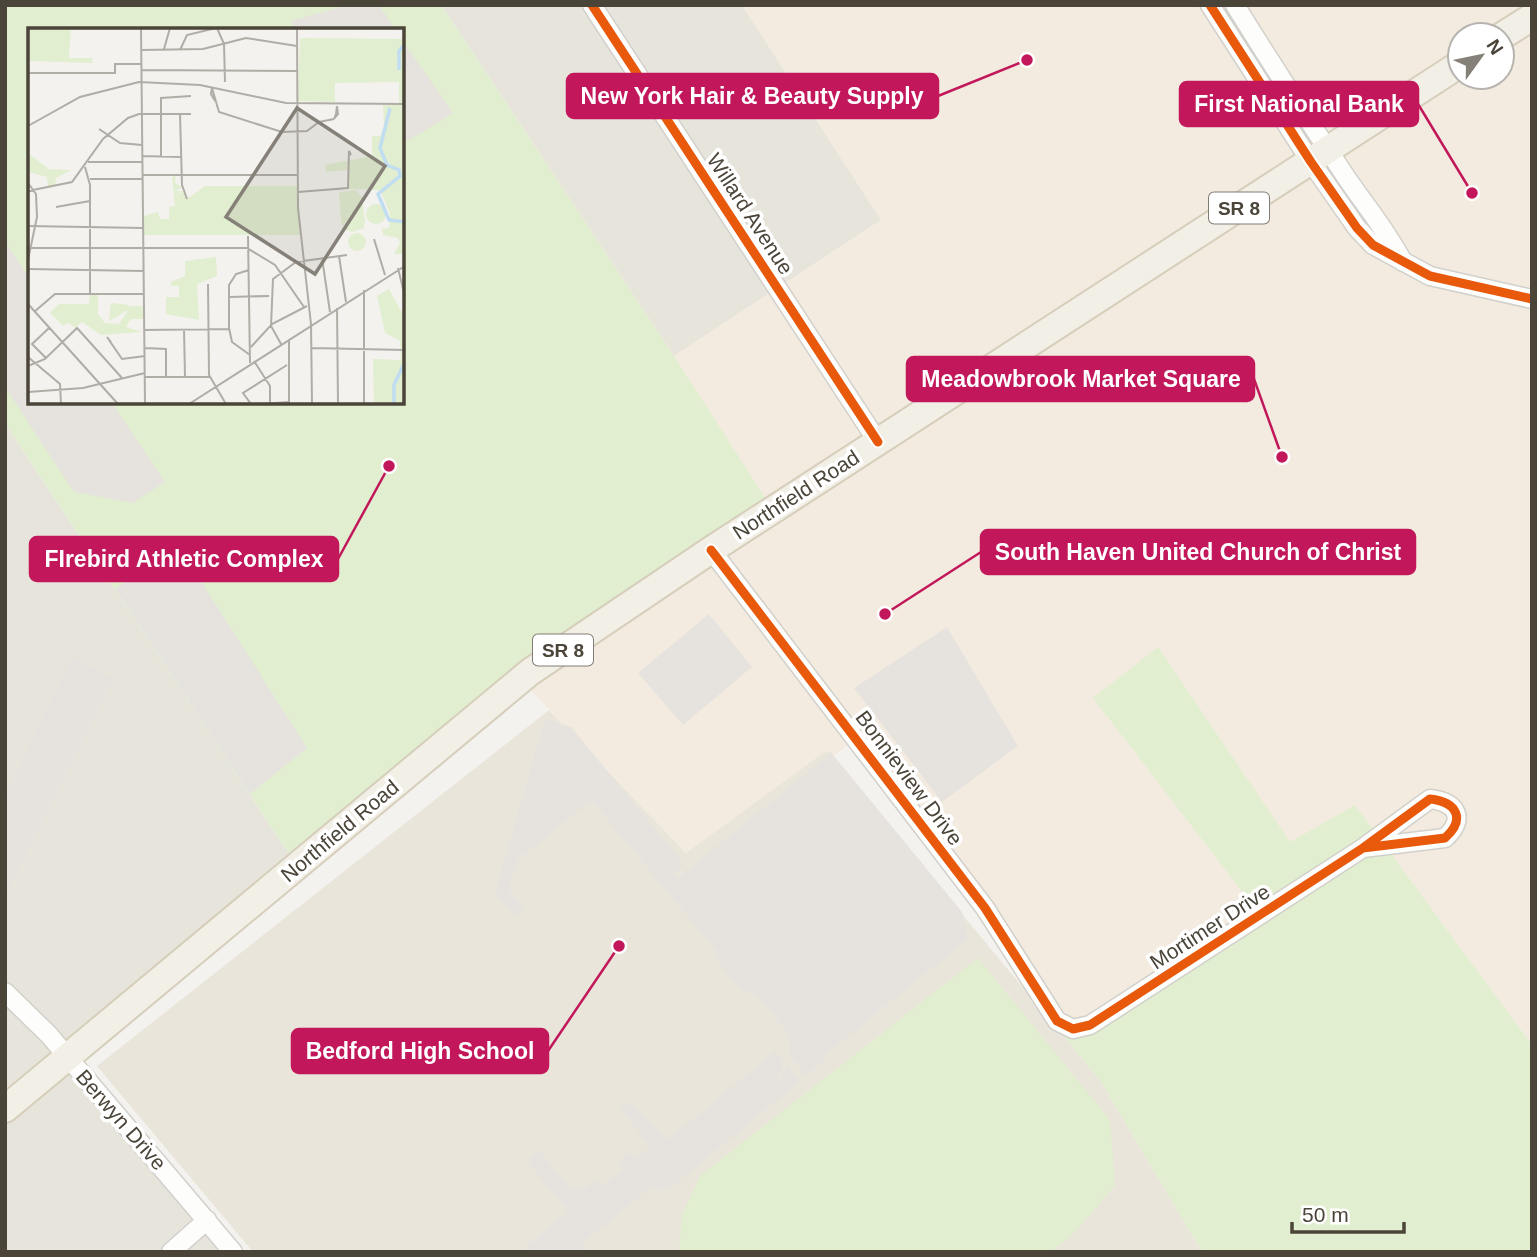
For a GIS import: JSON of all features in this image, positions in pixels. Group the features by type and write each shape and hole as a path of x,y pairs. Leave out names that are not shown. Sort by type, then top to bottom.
{"main road":[{"path":"1516,27 1532,17"},
{"name":"Northfield Road","path":"5,1109 530,672 711,550 1446,73"}],"street":[{"name":"Willard Avenue","path":"593,5 878,442"},
{"path":"1210,5 1320,156 1363,201 1390,236 1403,262 1430,276 1532,299"},
{"path":"1235,5 1320,156"},
{"name":"Bonnieview Drive","path":"711,550 985,908 1057,1021 1073,1029"},
{"name":"Mortimer Drive","path":"1073,1029 1090,1025 1363,848 1430,799 1450,804 1456,813 1455,829 1445,838 1363,848"},
{"name":"Berwyn Drive","path":"5,992 68,1057 233,1252"},
{"path":"171,1252 207,1220"}],"shaded area":[{"path":"348,5 379,5 395,28 296,28 291,21"},
{"path":"441,5 742,5 881,220 674,356"},
{"path":"742,5 1532,5 1532,1045 1355,805 1290,843 1158,647 1094,699 1260,915 1073,1029 857,740 686,853 521,680 772,509 674,356 881,220"},
{"path":"404,43 453,113 404,143"},
{"path":"5,242 28,276 28,404 113,404 165,482 133,503 74,492 5,387"},
{"path":"5,423 297,866 68,1057 232,1252 5,1252"},
{"path":"180,548 307,748 250,794 115,589"},
{"path":"709,614 752,667 683,725 638,673"},
{"path":"947,627 1018,746 942,802 854,688"},
{"path":"72,657 113,679 5,897 5,796"},
{"path":"549,710 686,853 826,751 1100,1080 1202,1252 253,1252 97,1066"},
{"path":"545,719 571,727 684,864 675,873 678,878 825,758 830,751 962,912 968,939 825,1055 824,1061 806,1076 790,1056 790,1040 786,1031 760,999 744,992 715,959 716,951 595,804 585,805 517,861 509,890 524,907 514,916 495,893"},
{"path":"775,1051 784,1062 776,1077 779,1079 788,1065 800,1081 668,1190 649,1189 583,1242 589,1252 524,1252 522,1249 568,1211 526,1160 539,1150 569,1186 576,1190 583,1189 597,1180 602,1186 623,1168 618,1161 630,1152 636,1158 650,1146 619,1107 632,1102 668,1140"}],"green space":[{"path":"5,5 441,5 773,510 711,550 297,866 5,423"},
{"path":"1158,647 1290,842 1355,805 1532,1045 1532,1252 1202,1252 1100,1080 1065,1038 1073,1029 1260,915 1093,698"},
{"path":"978,958 1110,1120 1115,1186 1072,1235 1051,1252 679,1252 682,1214 701,1175"}],"cycle path":[{"path":"592,5 878,442"},
{"path":"1210,5 1311,162 1357,228 1373,245 1430,276 1532,299"},
{"path":"711,550 985,908 1057,1021 1073,1029 1090,1025 1363,848 1430,799 1447,804 1456,812 1455,824 1445,838 1363,848"}],"place":[{"name":"New York Hair & Beauty Supply","path":"1027,60"},
{"name":"First National Bank","path":"1472,193"},
{"name":"Meadowbrook Market Square","path":"1282,457"},
{"name":"FIrebird Athletic Complex","path":"389,466"},
{"name":"South Haven United Church of Christ","path":"885,614"},
{"name":"Bedford High School","path":"619,946"}]}
